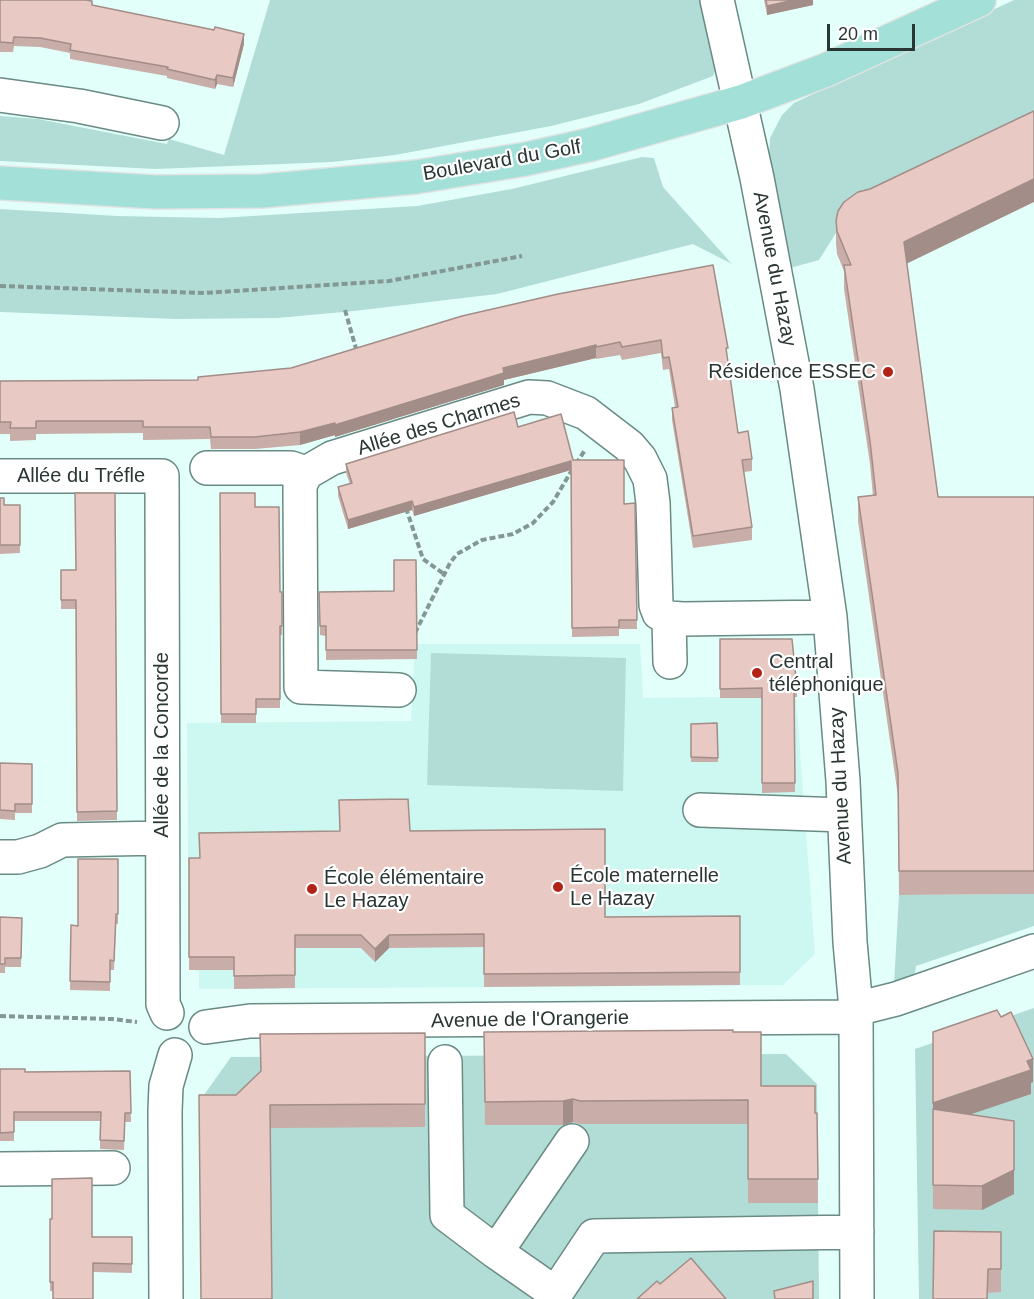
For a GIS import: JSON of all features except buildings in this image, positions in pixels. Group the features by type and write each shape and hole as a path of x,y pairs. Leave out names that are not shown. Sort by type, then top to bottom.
{"main road":[{"name":"Boulevard du Golf","path":"0,183 204,193 321,187 416,177 526,159 588,145 741,102 826,70 979,0"}],"street":[{"name":"Avenue du Hazay","path":"717,0 757,178 797,389 830,617 843,781 855,1013 857,1299"},
{"path":"0,95 79,106 162,123"},
{"name":"Allée des Charmes","path":"306,473 332,458 529,398 547,398 586,413 629,446 640,459 650,479 653,503 656,605 659,613 669,618 670,662"},
{"path":"207,468 291,468 306,473 300,485 301,687 399,690"},
{"name":"Allée du Tréfle","path":"0,476 162,476"},
{"name":"Allée de la Concorde","path":"162,476 163,1019"},
{"path":"669,618 830,617"},
{"path":"700,810 844,815"},
{"path":"0,857 18,857 40,851 62,840 162,838"},
{"name":"Avenue de l'Orangerie","path":"206,1027 250,1021 855,1013 1034,951"},
{"path":"179,1008 196,1012 206,1027 206,1036 198,1051 190,1056 175,1055 165,1050 160,1042 158,1033 163,1019 179,1008"},
{"path":"166,1299 165,1111 166,1086 175,1055"},
{"path":"445,1062 447,1215 554,1296 594,1236 857,1232"},
{"path":"496,1252 572,1141"},
{"path":"0,1169 113,1168"}],"path":[{"path":"0,286 204,293 389,281 522,256"},
{"path":"411,640 447,568 457,554 482,540 513,534 533,523 552,502 601,424"},
{"path":"0,1016 163,1019"}],"shaded area":[{"path":"270,0 707,0 716,69 713,76 639,104 551,126 395,155 332,162 155,169 0,161 0,116 38,119 167,144 169,139 224,155"},
{"path":"1014,0 1034,0 1034,116 861,193 819,260 790,268 769,156 770,138 782,115 794,103"},
{"path":"642,157 654,158 663,187 732,264 693,244 497,294 277,318 176,319 0,312 0,209 117,216 219,218 417,206 512,189"},
{"path":"415,644 640,644 643,698 796,696 815,954 783,985 199,989 199,971 189,969 187,723 411,721"},
{"path":"431,653 626,658 623,791 427,785"},
{"path":"1034,894 1034,926 916,966 913,984 894,984 899,895"},
{"path":"1034,1008 1034,1299 919,1299 915,1049"},
{"path":"786,1054 817,1084 819,1299 201,1299 199,1102 231,1057"}],"place":[{"name":"Résidence ESSEC","path":"888,372"},
{"name":"Central téléphonique","path":"757,673"},
{"name":"École maternelle Le Hazay","path":"558,887"},
{"name":"École élémentaire Le Hazay","path":"312,889"}]}
